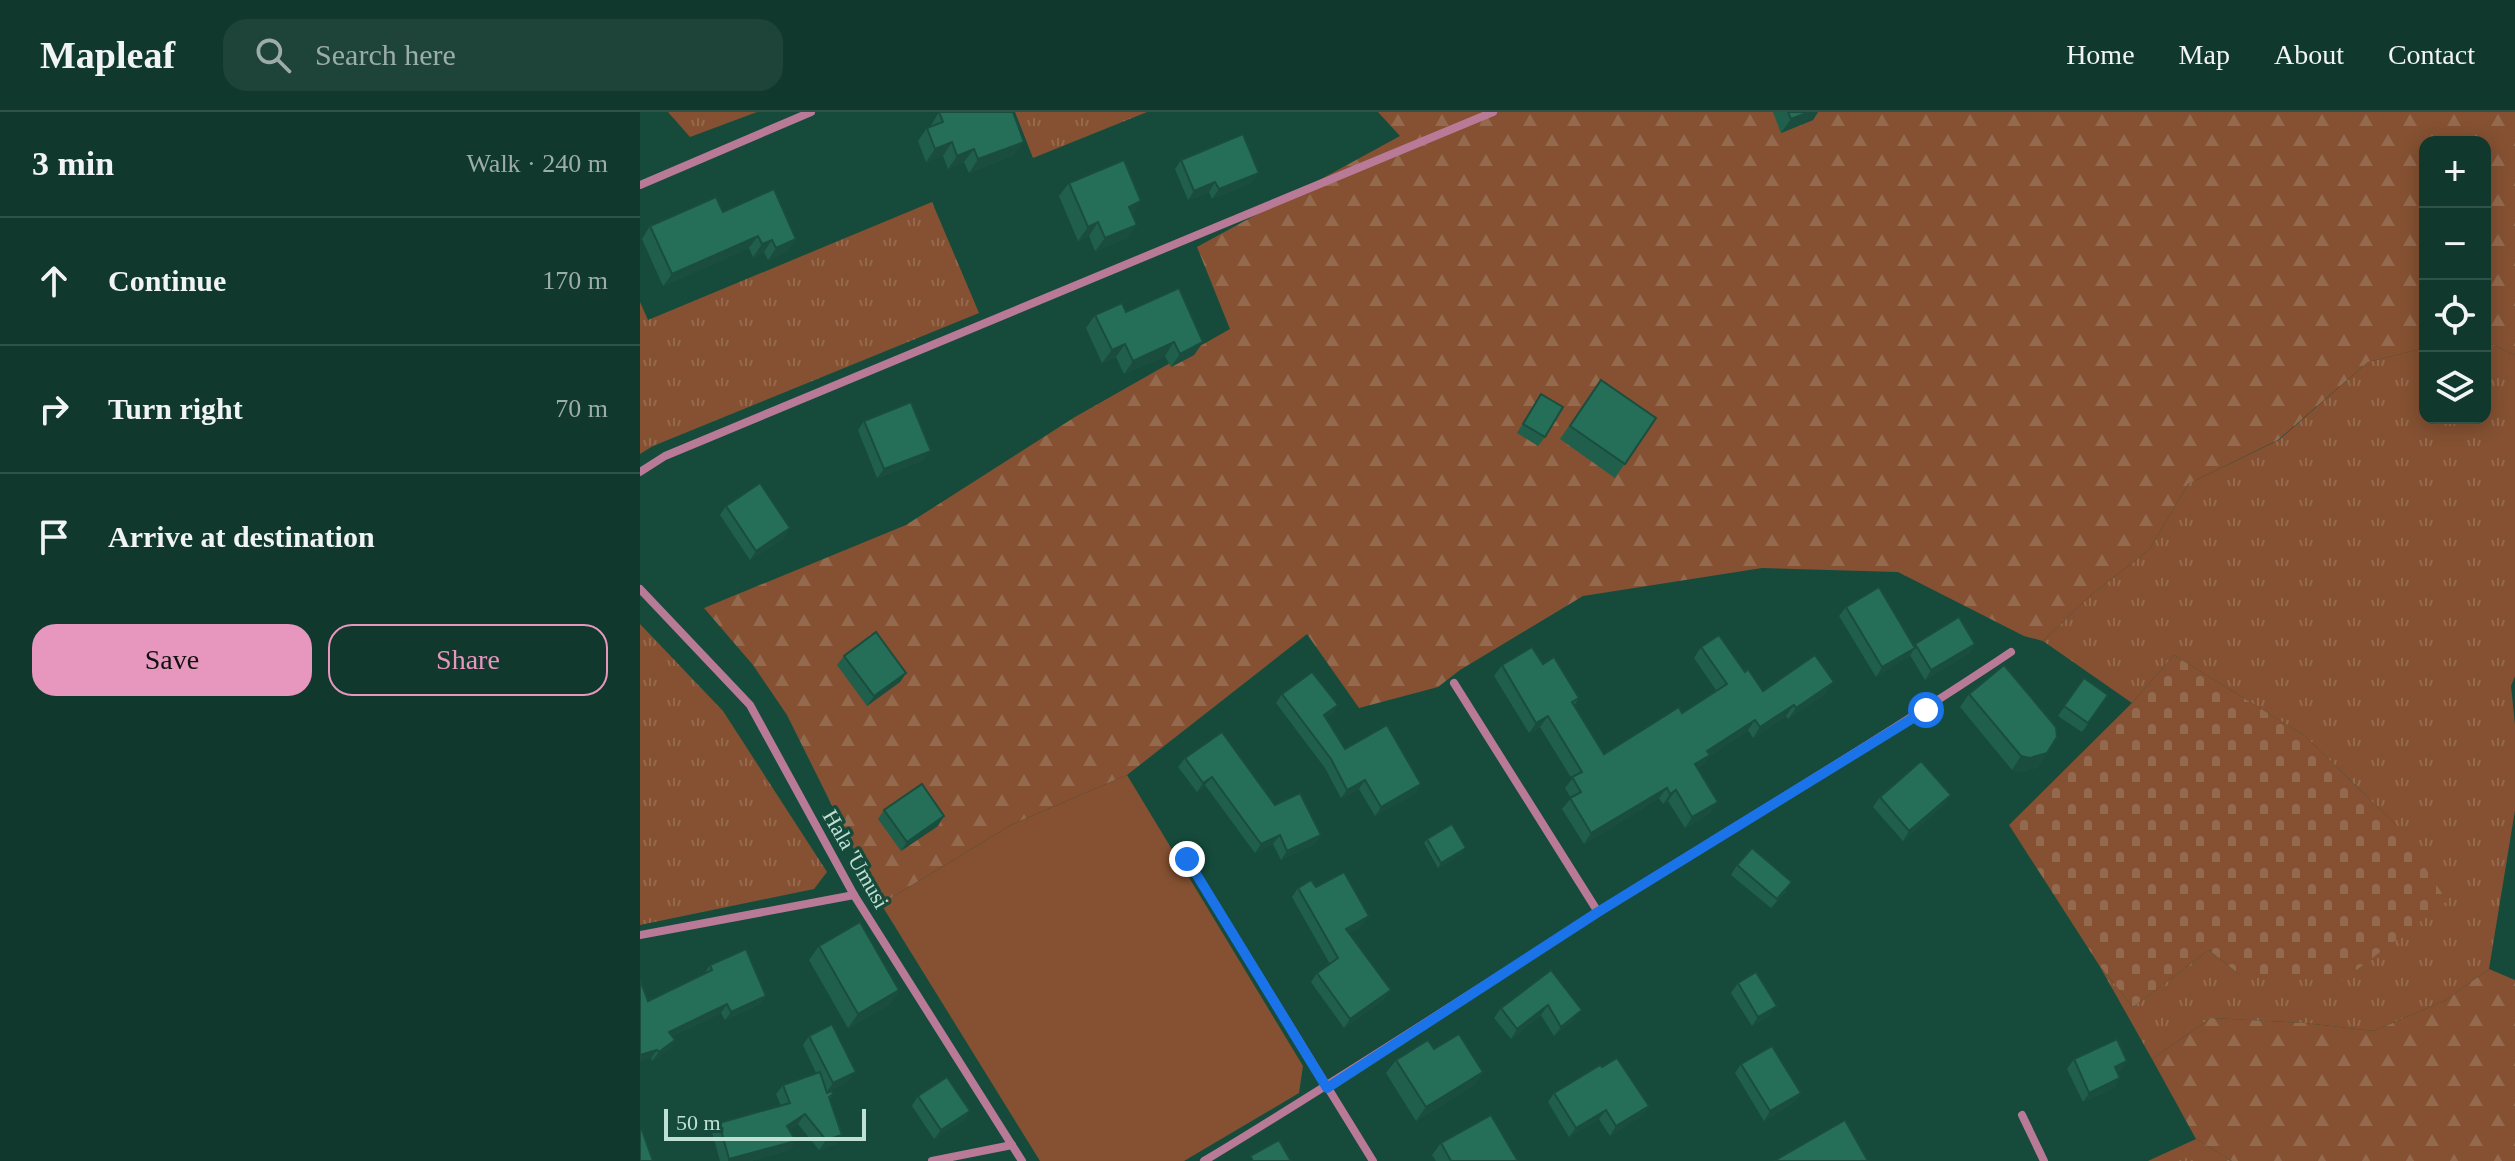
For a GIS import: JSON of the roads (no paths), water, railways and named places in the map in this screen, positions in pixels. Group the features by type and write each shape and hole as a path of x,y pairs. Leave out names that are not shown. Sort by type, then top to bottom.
{"street":[{"path":"640,185 811,112"},
{"path":"640,472 665,456 1493,112"},
{"name":"Hala 'Umusi","path":"640,589 750,705 854,895 1022,1161"},
{"path":"1204,1161 1327,1088 1598,912 1926,710 2011,652"},
{"path":"1454,683 1598,912"},
{"path":"1187,859 1373,1161"},
{"path":"640,935 854,895"},
{"path":"2022,1115 2044,1161"},
{"path":"932,1161 1012,1145"}]}
